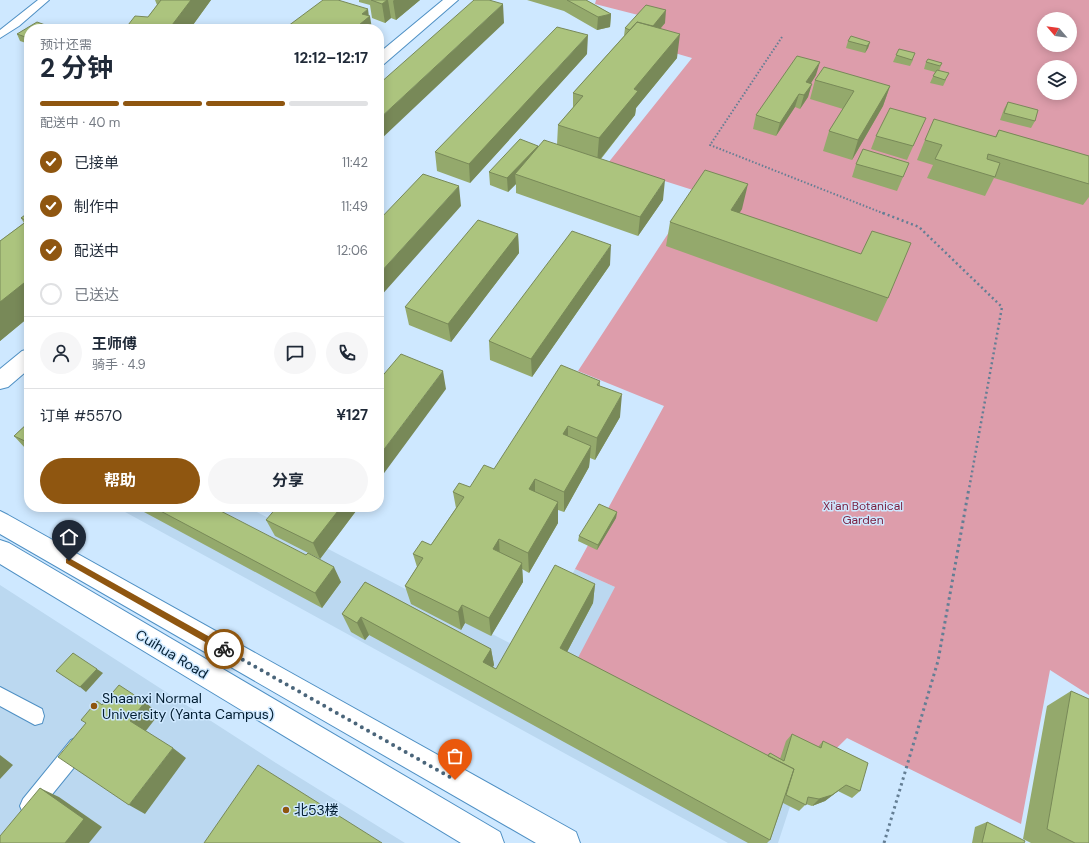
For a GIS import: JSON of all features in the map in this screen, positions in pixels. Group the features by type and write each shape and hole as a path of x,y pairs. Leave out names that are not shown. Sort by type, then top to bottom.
{"main road":[{"path":"384,57 451,0"},
{"path":"0,381 24,361"},
{"path":"0,522 565,843"},
{"name":"Cuihua Road","path":"0,551 489,843"}],"lane":[{"path":"0,35 16,24 44,0"},
{"path":"0,696 35,716"},
{"path":"20,818 89,732"}],"path":[{"path":"782,37 710,145 919,227 1002,307 938,661 884,843"}],"shaded area":[{"path":"125,512 257,512 531,654 575,569 615,587 796,788 778,843 728,843"},
{"name":"Shaanxi Normal University (Yanta Campus)","path":"0,585 276,763 405,843 0,843"}],"green space":[{"name":"Xi'an Botanical Garden","path":"596,0 1089,0 1089,695 1050,670 1021,824 847,738 796,788 571,671 615,587 575,569 664,406 578,371 696,191 608,163 692,58 633,41 650,18 595,4"}],"building":[{"path":"161,0 191,0 173,24 129,24 135,16 148,17"},
{"path":"323,0 338,0 368,9 362,14 370,16 360,24 291,24"},
{"path":"371,0 387,0 382,4"},
{"path":"474,0 489,0 503,4 384,114 384,80"},
{"path":"567,0 586,0 611,14 598,17"},
{"path":"646,5 666,10 653,26 637,22 630,30 625,28"},
{"path":"637,22 680,34 634,89 638,91 599,138 558,125 583,96 573,93"},
{"path":"557,27 588,35 469,164 435,152"},
{"path":"24,30 24,37 17,34"},
{"path":"851,36 870,42 867,46 848,41"},
{"path":"899,49 915,53 912,60 896,55"},
{"path":"797,56 820,62 806,82 812,84 804,95 799,94 780,123 756,115"},
{"path":"928,59 942,63 940,66 926,62"},
{"path":"824,67 890,86 858,140 829,131 854,91 815,80"},
{"path":"937,70 949,73 945,80 933,76"},
{"path":"1008,102 1038,110 1035,121 1004,113"},
{"path":"890,108 926,118 913,146 876,136"},
{"path":"934,119 996,137 999,130 1089,156 1089,184 988,154 987,159 1000,163 995,177 935,159 942,145 925,140"},
{"path":"520,139 538,146 507,178 489,172"},
{"path":"544,140 665,180 640,217 515,174"},
{"path":"863,149 909,163 903,177 856,164"},
{"path":"705,170 748,184 731,210 861,254 872,231 911,243 888,298 670,222"},
{"path":"423,174 459,186 384,268 384,215"},
{"path":"478,220 518,234 448,324 405,307"},
{"path":"24,223 24,283 0,302 0,241"},
{"path":"572,231 611,245 531,359 489,341"},
{"path":"401,354 443,371 384,449 384,374"},
{"path":"561,365 600,381 597,385 622,394 597,438 568,426 563,434 591,446 564,492 535,479 529,489 558,502 528,553 499,539 493,549 522,563 489,618 462,605 458,612 405,586 423,558 413,554 422,541 431,545 464,497 453,492 459,483 470,487 484,465 494,469"},
{"path":"24,427 24,441 14,436"},
{"path":"599,504 617,512 598,545 579,536"},
{"path":"162,512 223,512 306,555 308,553 334,567 315,593"},
{"path":"273,512 337,512 313,543 266,520"},
{"path":"555,565 595,584 560,648 794,769 770,840 361,617 357,623 342,614 365,582 491,649 483,662 496,669"},
{"path":"73,653 97,669 80,687 56,671"},
{"path":"119,685 145,702 130,721 173,748 129,805 58,757 86,723 81,720 97,701 102,705"},
{"path":"1071,691 1089,699 1089,843 1075,843 1047,829"},
{"path":"792,734 821,748 823,741 868,763 860,791 846,785 832,795 819,799 808,797 806,805 786,795 794,769 768,756 770,753 784,761"},
{"name":"北53楼","path":"258,765 382,843 204,843"},
{"path":"40,788 84,819 65,843 0,843 0,836"},
{"path":"987,822 1025,841 1024,843 982,843"}],"way so far":[{"path":"224,649 455,780"}],"place":[{"name":"Shaanxi Normal University (Yanta Campus)","path":"94,706"},
{"name":"北53楼","path":"286,810"}],"route":[{"path":"69,561 224,649"}]}
